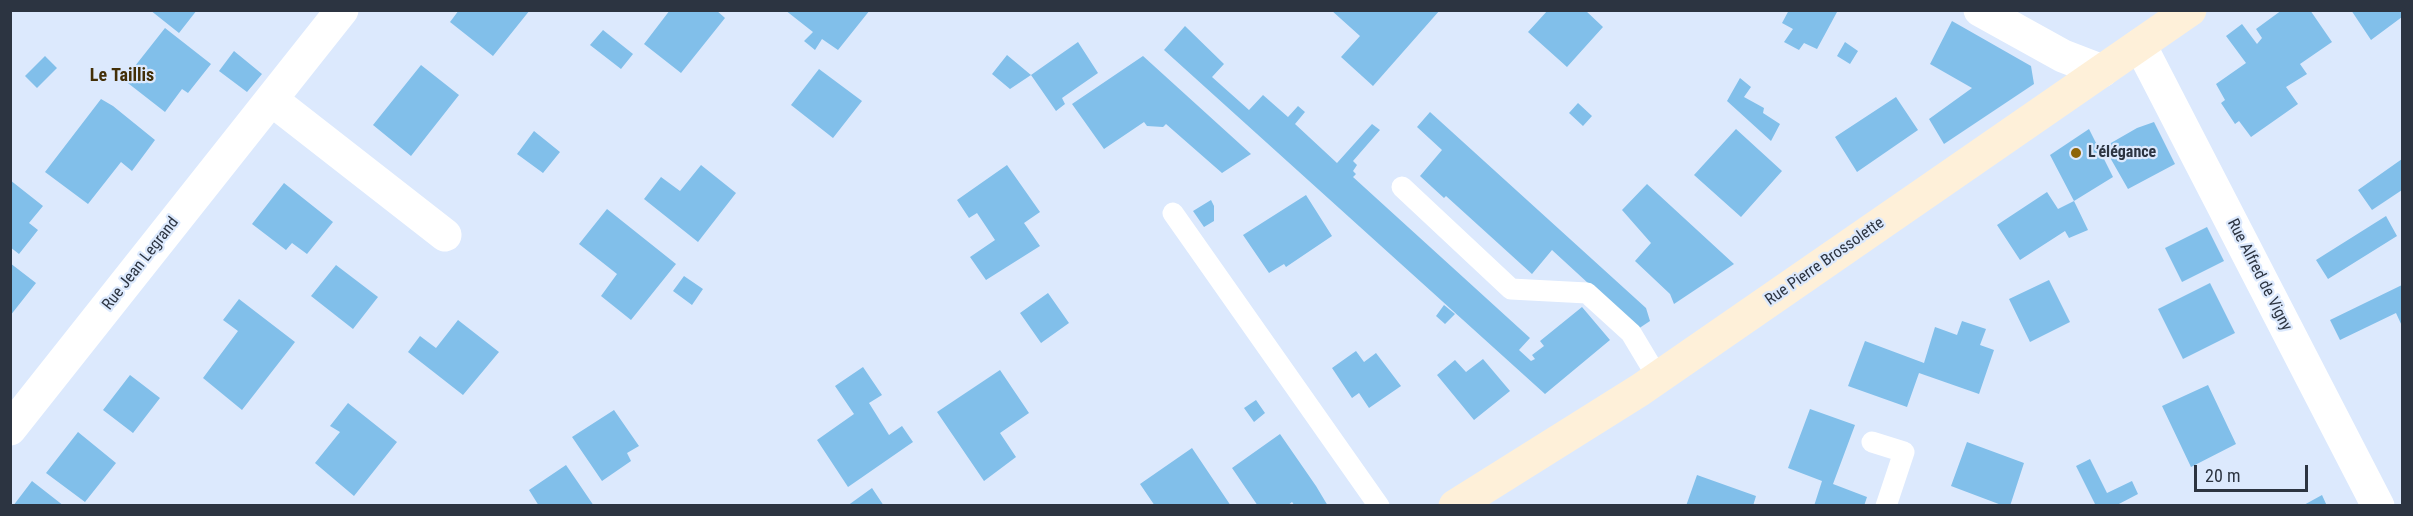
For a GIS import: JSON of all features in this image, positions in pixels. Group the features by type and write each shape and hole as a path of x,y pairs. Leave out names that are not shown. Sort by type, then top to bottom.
{"street":[{"name":"Rue Jean Legrand","path":"10,429 342,10"},
{"path":"1980,10 2063,56 2102,71"},
{"name":"Rue Pierre Brossolette","path":"1455,506 1658,378 2190,10"},
{"name":"Rue Alfred de Vigny","path":"2140,45 2378,506"},
{"path":"272,99 445,235"}],"lane":[{"path":"1402,187 1511,289 1587,293 1631,333 1658,378"},
{"path":"1173,213 1379,506"},
{"path":"1872,442 1904,452 1886,506"}],"building":[{"path":"150,10 197,10 179,33"},
{"path":"459,10 530,10 493,56 450,22"},
{"path":"670,10 716,10 725,18 681,73 644,44"},
{"path":"785,10 870,10 838,50 822,39 815,50 804,41 813,32"},
{"path":"1331,10 1440,10 1373,86 1341,57 1360,36"},
{"path":"1548,10 1585,10 1603,27 1567,67 1528,32"},
{"path":"1789,10 1837,12 1817,49 1804,43 1799,50 1784,42 1793,29 1782,23"},
{"path":"2282,10 2310,10 2332,42 2300,64 2307,74 2286,87 2298,104 2251,137 2239,121 2235,124 2221,103 2225,100 2216,84 2246,63 2226,36 2242,24 2257,44 2262,38 2256,29"},
{"path":"2351,10 2402,10 2402,17 2371,40"},
{"path":"1952,21 2031,66 2034,84 1944,144 1929,119 1972,88 1930,64"},
{"path":"1185,26 1224,64 1212,77 1249,110 1263,95 1288,117 1298,106 1305,112 1295,124 1337,163 1372,124 1380,130 1353,161 1357,165 1353,171 1356,174 1353,177 1530,338 1519,350 1531,361 1535,359 1532,355 1544,346 1540,341 1582,307 1610,340 1545,394 1164,50"},
{"path":"165,28 211,64 188,93 182,89 165,112 124,80"},
{"path":"603,30 633,54 621,69 590,45"},
{"path":"1078,42 1098,73 1062,98 1065,104 1056,111 1031,75"},
{"path":"1845,42 1858,51 1850,64 1837,56"},
{"path":"234,51 262,74 247,92 219,71"},
{"path":"1007,55 1031,75 1010,89 992,74"},
{"path":"45,56 57,68 37,88 25,76"},
{"path":"1143,56 1251,154 1222,173 1166,124 1163,127 1147,126 1144,122 1104,149 1072,104"},
{"path":"421,65 459,95 411,156 373,125"},
{"path":"819,69 862,101 833,138 791,105"},
{"path":"1740,78 1751,87 1744,97 1764,108 1763,113 1780,124 1771,141 1727,101"},
{"path":"1896,97 1918,130 1857,172 1835,137"},
{"path":"101,99 155,140 132,171 121,162 88,204 45,172"},
{"path":"1578,103 1592,116 1583,126 1569,113"},
{"path":"1430,112 1646,308 1650,321 1638,329 1552,250 1532,274 1446,196 1444,198 1420,176 1442,150 1417,127"},
{"path":"2154,122 2175,164 2128,189 2104,147 2137,128"},
{"path":"1736,129 1782,171 1741,217 1694,175"},
{"path":"2089,129 2113,177 2074,201 2050,155"},
{"path":"534,131 560,152 543,173 517,154"},
{"path":"2402,159 2402,190 2372,210 2358,190"},
{"path":"701,165 736,193 698,242 644,199 661,177 680,191"},
{"path":"1007,165 1040,212 1024,223 1040,246 986,280 970,257 995,240 977,213 969,218 957,200"},
{"path":"10,180 43,206 29,223 38,230 19,254 10,247"},
{"path":"284,183 333,222 307,254 292,243 286,250 252,224"},
{"path":"1647,184 1734,264 1674,304 1670,294 1635,261 1651,243 1622,210"},
{"path":"2047,192 2058,209 2074,201 2088,230 2069,238 2065,231 2020,260 1997,225"},
{"path":"1306,195 1332,236 1286,267 1284,264 1269,273 1243,235"},
{"path":"1211,200 1214,206 1214,221 1204,227 1193,211"},
{"path":"607,209 676,264 631,320 601,296 617,274 579,244"},
{"path":"2386,216 2397,236 2328,279 2316,260"},
{"path":"2207,227 2224,261 2182,282 2165,248"},
{"path":"10,263 36,283 10,316"},
{"path":"336,265 378,297 353,329 311,296"},
{"path":"684,276 703,289 692,305 673,291"},
{"path":"2049,280 2070,322 2030,342 2009,299"},
{"path":"2210,283 2235,333 2183,359 2158,309"},
{"path":"2402,285 2402,326 2396,313 2340,340 2330,320"},
{"path":"1048,293 1069,323 1041,343 1020,313"},
{"path":"239,299 295,342 242,410 203,378 238,331 223,320"},
{"path":"1444,305 1455,314 1445,324 1436,316"},
{"path":"458,320 499,352 463,395 408,352 420,336 436,348"},
{"path":"1962,321 1986,329 1980,345 1994,350 1979,394 1919,373 1907,407 1848,386 1865,341 1924,363 1935,327 1957,335"},
{"path":"1356,351 1364,362 1376,353 1401,386 1369,408 1359,393 1352,398 1332,368"},
{"path":"1483,359 1510,391 1474,420 1437,375 1455,360 1466,372"},
{"path":"863,367 882,395 869,403 889,435 902,426 913,442 848,487 817,440 854,414 835,386"},
{"path":"1000,370 1029,413 1000,433 1016,457 984,481 937,412"},
{"path":"130,375 160,398 133,433 103,410"},
{"path":"2208,385 2236,444 2191,467 2162,406"},
{"path":"1256,400 1265,413 1254,422 1244,408"},
{"path":"348,403 397,442 354,496 315,463 340,432 330,426"},
{"path":"1810,409 1855,425 1833,484 1867,497 1864,506 1814,506 1822,481 1788,468"},
{"path":"614,410 639,446 627,453 631,461 602,481 572,437"},
{"path":"78,432 116,463 85,502 46,473"},
{"path":"1280,434 1328,506 1295,506 1292,502 1287,506 1258,506 1232,468"},
{"path":"1967,442 2024,463 2010,506 2004,506 1951,486"},
{"path":"1192,448 1231,506 1155,506 1140,484"},
{"path":"2090,459 2107,493 2132,481 2138,494 2115,506 2096,506 2076,466"},
{"path":"566,465 594,506 539,506 529,490"},
{"path":"1697,475 1756,496 1753,506 1686,506"},
{"path":"32,481 64,506 13,506"},
{"path":"872,488 884,506 847,506"},
{"path":"2322,495 2327,506 2302,506"}],"place":[{"name":"L’élégance","path":"2076,153"}],"district":[{"name":"Le Taillis","path":"122,76"}]}
